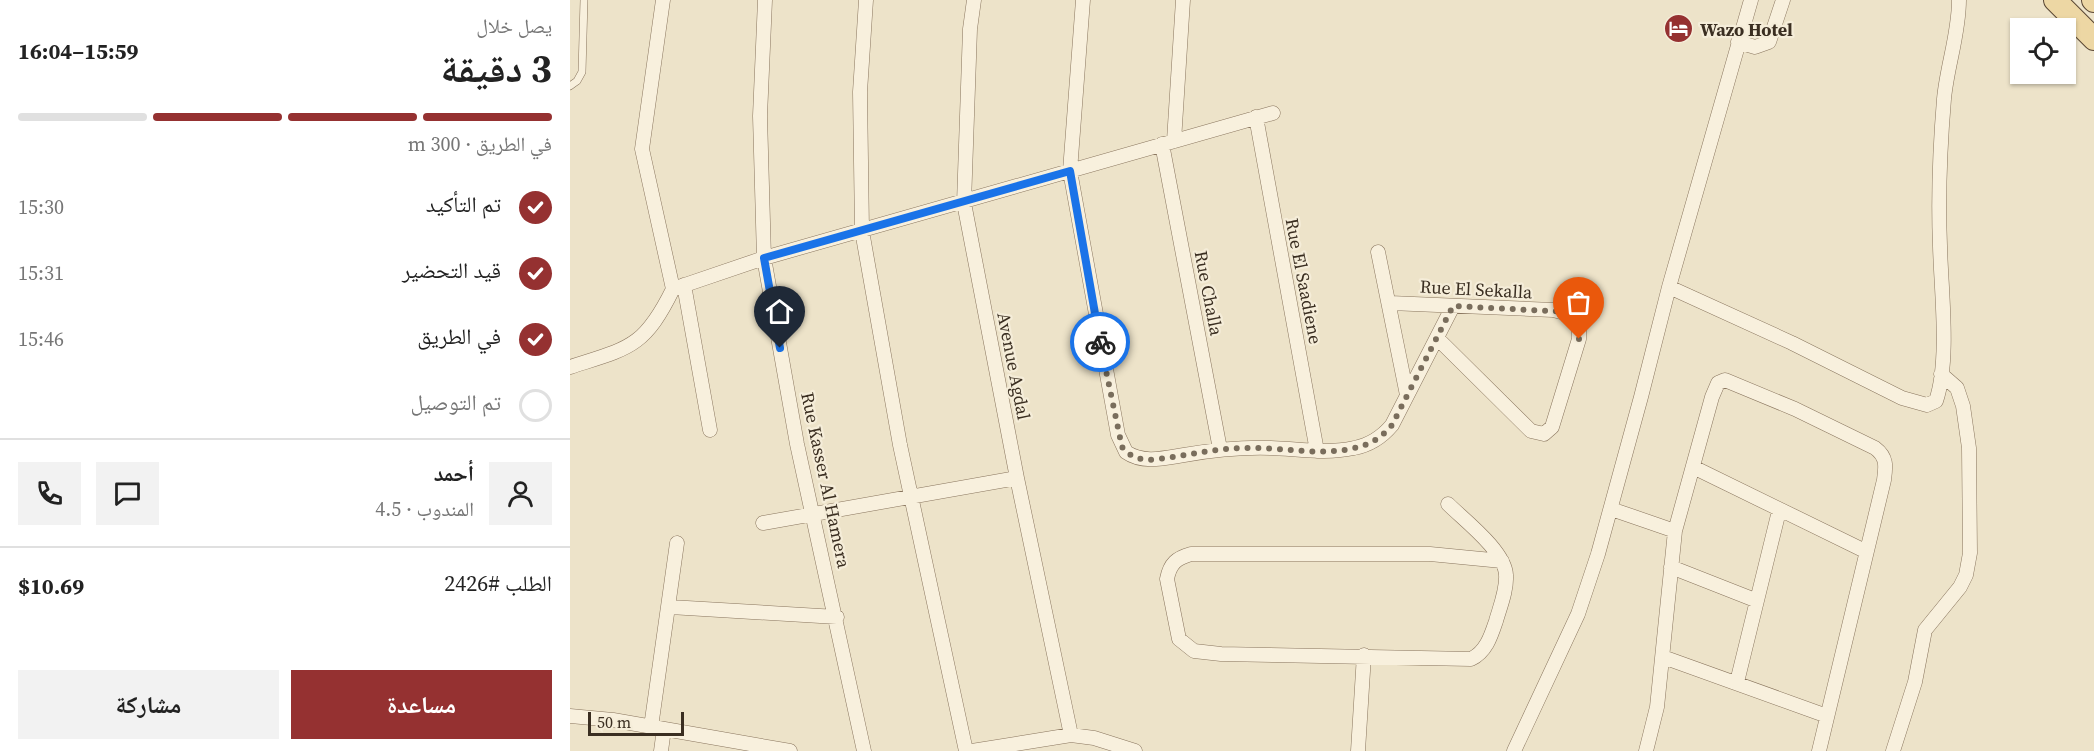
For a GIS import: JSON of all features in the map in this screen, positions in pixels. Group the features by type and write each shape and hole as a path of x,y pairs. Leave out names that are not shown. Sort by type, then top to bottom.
{"main road":[{"path":"2055,0 2094,39"}],"street":[{"path":"663,0 642,149 678,287 710,430"},
{"name":"Rue Kasser Al Hamera","path":"765,0 760,116 764,258 797,444 837,617 864,751"},
{"path":"866,0 860,92 862,231 876,321 911,497 966,751"},
{"name":"Avenue Agdal","path":"974,0 970,29 964,203 1017,478 1071,735"},
{"path":"1083,0 1070,171 1095,315 1122,447 1132,457 1156,459 1220,449 1317,451 1354,448 1382,437 1392,425 1453,306"},
{"name":"Rue Challa","path":"1184,0 1168,143 1220,449"},
{"path":"1514,751 1578,614 1611,509 1669,287 1751,0"},
{"path":"1738,42 1755,47 1769,42 1782,0"},
{"path":"1669,287 1919,405 1927,405 1936,400 1941,374 1940,243 1944,99 1958,23 1959,0"},
{"path":"570,367 625,348 642,337 652,328 678,287 764,258 964,203 1273,112"},
{"name":"Rue El Saadiene","path":"1256,117 1317,451"},
{"path":"1378,252 1407,395"},
{"name":"Rue El Sekalla","path":"1390,303 1553,310 1573,315 1579,325 1579,339 1552,427 1544,434 1531,431 1437,338"},
{"path":"1893,751 1915,682 1925,630 1960,587 1966,574 1970,553 1969,448 1963,406 1957,388 1941,374"},
{"path":"1647,751 1657,706 1675,531 1712,397 1721,381 1733,381 1875,448 1884,457 1884,480 1865,551 1819,751"},
{"path":"1693,467 1865,551"},
{"path":"763,523 1017,478"},
{"path":"1448,504 1502,561 1506,576 1499,612 1486,646 1477,657 1463,661 1364,655 1194,651 1179,639 1170,600 1168,570 1178,557 1191,554 1430,554 1502,561"},
{"path":"1611,509 1675,531"},
{"path":"1737,682 1755,600 1779,511"},
{"path":"661,751 658,728 677,543"},
{"path":"1671,567 1755,600"},
{"path":"670,607 837,617"},
{"path":"1358,751 1364,655"},
{"path":"1663,657 1827,716"},
{"path":"570,716 658,728 761,749 790,751"},
{"path":"972,751 1071,735 1094,738 1135,751"}],"lane":[{"path":"570,86 577,81 582,72 584,0"}],"way so far":[{"path":"1100,342 1122,447 1132,457 1156,459 1220,449 1339,450 1368,444 1382,437 1392,425 1453,306 1568,312 1577,320 1580,330 1579,339"}],"place":[{"name":"Wazo Hotel","path":"1679,29"}],"route":[{"path":"780,348 764,258 1070,171 1100,342"}]}
